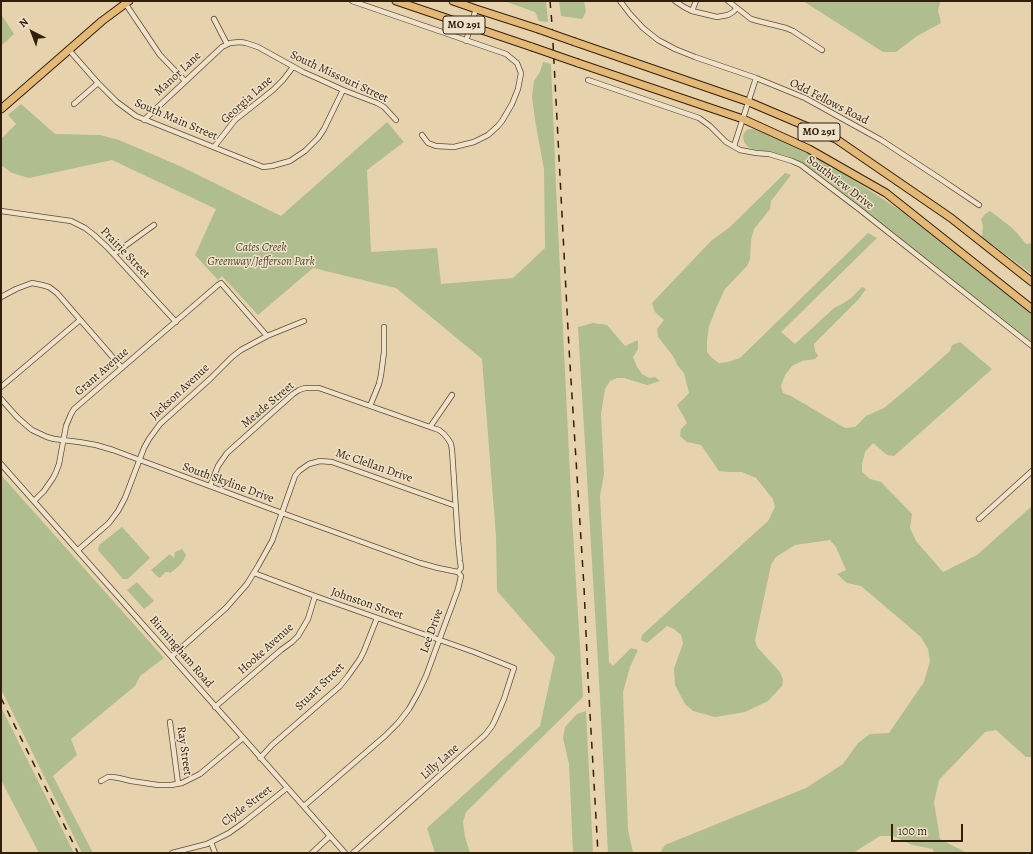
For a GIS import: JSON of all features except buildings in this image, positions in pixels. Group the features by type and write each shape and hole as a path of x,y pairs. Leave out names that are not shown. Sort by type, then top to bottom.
{"highway":[{"name":"MO 291","path":"396,1 743,119 809,149 886,193 1032,309"},
{"name":"MO 291","path":"453,1 749,102 836,139 951,218 1032,282"},
{"path":"1,110 102,21 127,2"}],"street":[{"path":"352,1 506,54 517,63 521,73 518,88 512,104 498,126 488,134 474,142 454,146 436,146 428,143 422,135"},
{"name":"Odd Fellows Road","path":"620,1 630,14 658,40 695,57 756,78 805,98 881,140 979,205"},
{"path":"675,1 692,11 718,17 728,15 737,8"},
{"path":"692,11 696,1"},
{"path":"728,1 752,18 793,31 822,50"},
{"path":"127,2 160,55 185,81"},
{"path":"466,41 476,9"},
{"path":"214,19 227,44"},
{"name":"South Missouri Street","path":"227,44 240,42 258,47 303,72 377,103 384,107 396,120"},
{"name":"Manor Lane","path":"144,120 227,44"},
{"name":"South Main Street","path":"69,50 98,83 121,106 136,116 263,167 290,161 305,151 318,138 324,129 343,90"},
{"name":"Georgia Lane","path":"214,147 235,120 273,90 293,67"},
{"path":"734,146 756,78"},
{"name":"Southview Drive","path":"588,80 699,118 710,126 726,142 746,152 772,155 800,165 854,205 1032,346"},
{"path":"74,104 98,83"},
{"name":"Prairie Street","path":"1,211 71,221 90,231 114,254 176,322"},
{"path":"114,254 154,226"},
{"path":"1,297 12,290 32,283 49,287 57,293 122,368"},
{"name":"Grant Avenue","path":"34,501 49,485 56,472 68,420 74,409 218,284 221,283 267,336"},
{"path":"1,388 80,320"},
{"name":"Jackson Avenue","path":"78,550 109,523 118,511 125,498 144,448 160,424 232,357 248,346 267,336 304,321"},
{"path":"370,406 381,375 384,352 384,327"},
{"name":"Meade Street","path":"210,486 218,466 227,453 299,390 319,388 430,427"},
{"path":"430,427 452,395"},
{"name":"South Skyline Drive","path":"1,399 17,418 32,430 46,437 96,445 113,450 420,563 458,572"},
{"name":"Lee Drive","path":"304,806 385,736 409,709 426,676 458,588 461,576 458,572 461,568 451,444 444,434 439,430 430,427"},
{"name":"Mc Clellan Drive","path":"172,656 236,598 254,573 272,541 295,476 309,464 320,461 332,462 456,506"},
{"name":"Birmingham Road","path":"1,464 345,853"},
{"path":"979,519 1032,471"},
{"name":"Johnston Street","path":"254,573 474,652 514,668"},
{"name":"Hooke Avenue","path":"215,707 298,636 308,619 315,596"},
{"name":"Stuart Street","path":"260,758 272,745 340,686 364,651 377,618"},
{"name":"Lilly Lane","path":"353,853 485,735 495,720 504,699 514,668"},
{"name":"Ray Street","path":"170,722 178,784"},
{"path":"101,781 112,777 158,785 178,784 200,774 243,738"},
{"name":"Clyde Street","path":"172,853 211,842 236,828 287,788"},
{"path":"312,853 330,836"},
{"path":"211,842 215,853"}],"green space":[{"path":"504,1 546,1 548,22 539,21 535,12"},
{"path":"559,1 584,1 586,12 582,19 561,16"},
{"path":"803,1 939,1 940,3 938,10 941,23 917,36 896,52 883,52"},
{"path":"1,14 14,34 1,46"},
{"name":"Cates Creek Greenway/Jefferson Park","path":"543,62 551,64 572,516 583,697 466,812 463,822 465,837 470,853 435,853 427,828 540,726 555,657 497,591 496,536 482,359 396,288 313,268 258,315 222,276 218,280 195,255 216,209 112,160 29,178 12,173 1,165 1,139 16,124 8,115 21,104 55,134 100,135 119,140 182,167 281,216 387,122 404,142 367,170 371,252 437,248 441,284 513,278 545,248 544,169 532,97 534,81 540,72"},
{"path":"748,129 759,131 813,156 847,176 905,214 1032,314 1032,342 806,165 787,156 748,147 744,142 743,137 744,133"},
{"path":"785,173 791,175 771,201 770,209 754,229 751,240 750,259 747,266 725,289 717,306 709,326 707,352 719,363 740,358 868,233 877,238 781,332 795,344 834,308 851,298 862,287 866,289 858,300 814,344 815,351 818,356 815,359 802,361 792,366 785,375 781,386 783,393 791,396 845,428 855,427 866,416 884,408 950,351 952,345 960,342 992,369 894,456 887,455 873,443 865,452 862,472 870,479 881,482 912,514 910,528 916,541 943,572 977,555 1032,506 1032,757 1026,757 996,730 985,732 939,780 934,802 940,839 967,853 934,853 933,849 912,845 894,836 880,836 853,853 660,853 665,845 806,788 843,764 858,743 870,734 889,733 924,682 930,661 928,649 921,637 861,586 847,583 837,574 846,570 836,547 830,540 795,545 776,557 771,565 755,640 757,647 780,672 783,680 782,686 768,701 745,712 715,717 693,711 685,704 675,685 674,669 683,643 681,635 674,629 667,626 647,643 641,640 642,635 768,521 775,507 773,499 756,478 742,472 719,471 701,445 687,442 680,436 681,429 687,423 677,405 689,393 684,373 658,337 657,329 664,320 655,312 652,303 711,241 730,227"},
{"path":"990,211 1011,227 1026,244 1032,243 1032,274 982,237 983,226 981,219"},
{"path":"593,323 607,325 625,346 638,340 638,349 633,357 637,367 642,374 649,378 655,377 660,381 647,385 624,378 617,378 610,381 605,389 601,414 604,474 600,496 609,662 613,666 631,648 638,650 630,667 623,692 628,830 633,853 608,853 578,327"},
{"path":"1,475 164,658 140,676 135,686 71,739 77,755 53,776 93,853 82,853 1,689"},
{"path":"122,527 150,558 128,579 123,579 98,550 99,545"},
{"path":"182,549 186,555 183,561 170,573 166,572 159,578 151,570 170,554 174,558 175,552"},
{"path":"137,582 154,601 144,609 127,590"},
{"path":"1,707 74,853 39,853 1,780"},
{"path":"586,711 593,853 573,853 569,764 563,738 565,727 577,714"}],"railway":[{"path":"550,1 598,853"},
{"path":"1,698 78,853"}]}
